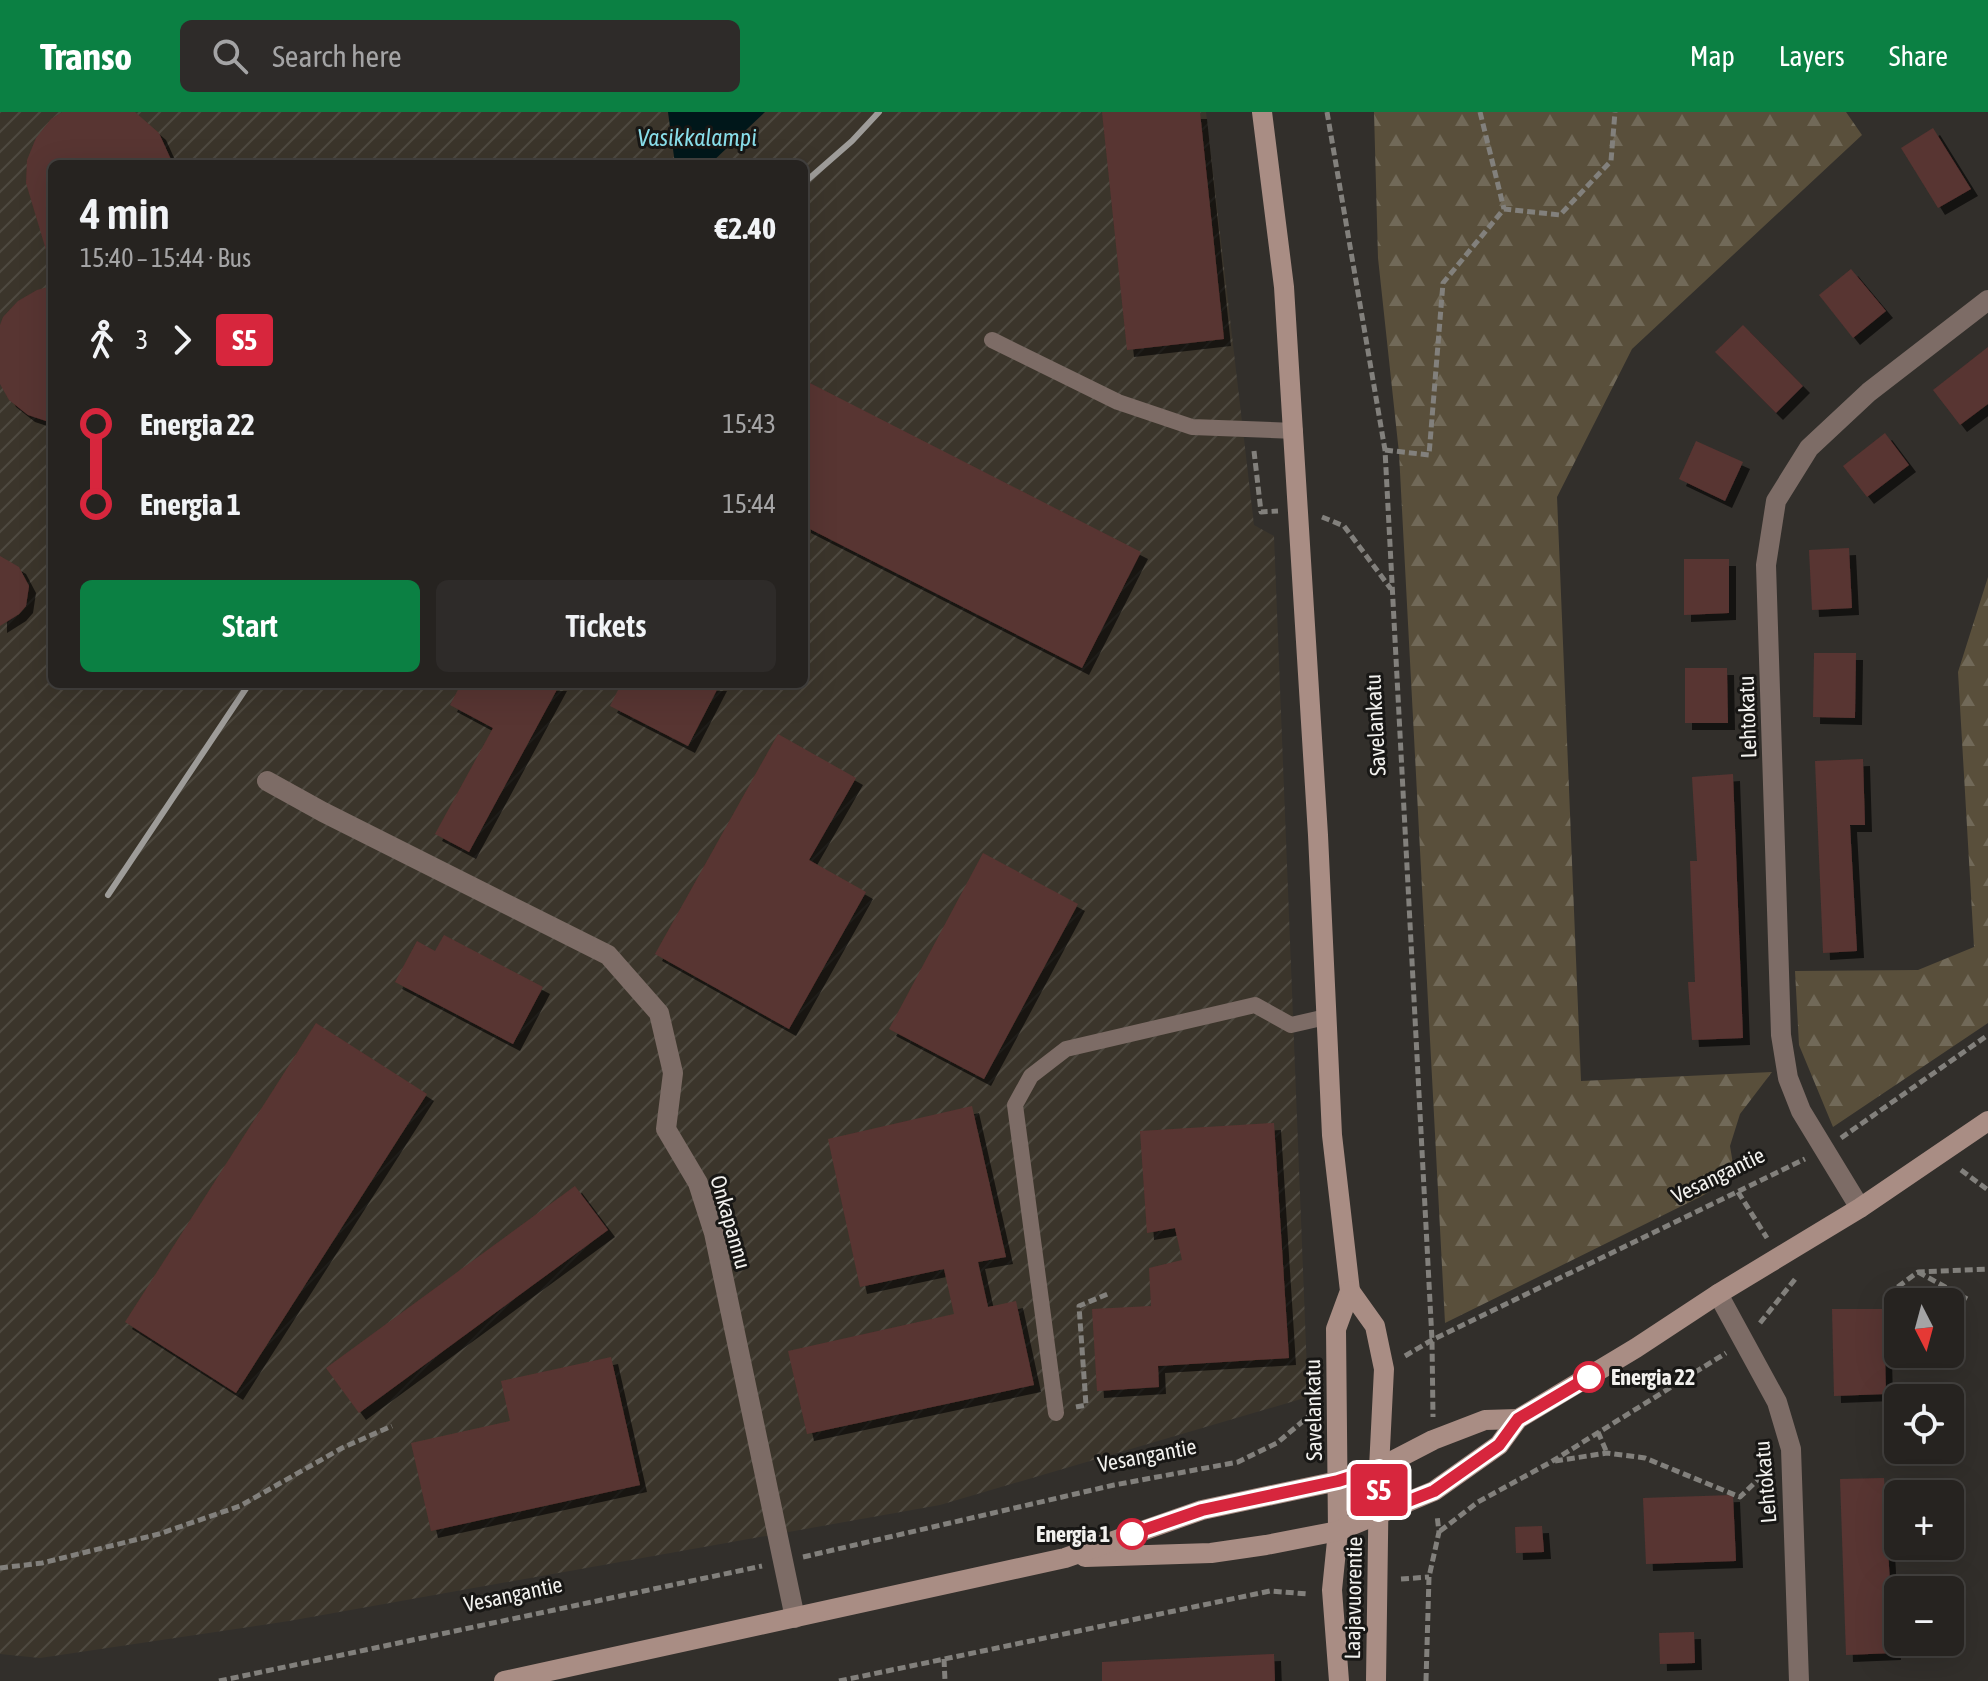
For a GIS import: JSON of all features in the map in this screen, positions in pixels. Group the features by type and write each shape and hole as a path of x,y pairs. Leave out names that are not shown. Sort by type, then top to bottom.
{"main road":[{"name":"Savelankatu","path":"1262,112 1284,287 1295,431 1332,1135 1350,1291 1336,1329 1338,1531"},
{"path":"1065,1558 1211,1553 1338,1531 1434,1491 1499,1445 1518,1419 1860,1208 1988,1121"},
{"name":"Savelankatu","path":"1350,1291 1375,1326 1384,1369 1379,1468"},
{"path":"504,1681 1065,1558 1202,1510 1338,1481 1379,1468 1433,1440 1485,1420 1518,1419"},
{"name":"Laajavuorentie","path":"1376,1681 1379,1468"},
{"name":"Laajavuorentie","path":"1338,1531 1332,1590 1339,1681"}],"street":[{"name":"Lehtokatu","path":"1860,1208 1801,1111 1788,1078 1781,1035 1766,565 1776,501 1809,448 1869,392 1988,300"},
{"name":"Onkapannu","path":"267,781 608,955 659,1013 673,1073 666,1129 698,1183 714,1233 795,1618"},
{"name":"Lehtokatu","path":"1718,1294 1777,1402 1791,1449 1799,1681"}],"lane":[{"path":"992,340 1118,402 1192,427 1295,431"},
{"path":"1056,1413 1015,1105 1031,1076 1066,1049 1255,1005 1291,1025 1326,1017"}],"path":[{"name":"Savelankatu","path":"1327,112 1385,450 1432,1340"},
{"path":"1480,112 1504,209"},
{"path":"1504,209 1560,215 1611,161 1615,112"},
{"path":"1385,450 1429,455 1443,283 1504,209"},
{"name":"Vesangantie","path":"1384,1369 1432,1340 1825,1149 1988,1035"},
{"path":"1961,1170 1988,1190"},
{"path":"1896,1288 1918,1272 1988,1269"},
{"path":"1918,1272 1969,1300"},
{"path":"1056,1413 1086,1405 1079,1306 1110,1293"},
{"name":"Vesangantie","path":"219,1681 784,1561 1114,1485 1238,1462 1277,1443 1304,1418 1337,1397"},
{"path":"0,1568 42,1563 159,1534 240,1506 342,1448 392,1426"},
{"path":"1598,1432 1607,1453"},
{"path":"1551,1462 1607,1453 1645,1458 1740,1497 1791,1449"},
{"path":"1377,1581 1429,1577 1426,1681"},
{"path":"839,1681 1270,1591 1308,1594 1332,1590"},
{"path":"944,1659 945,1681"}],"shaded area":[{"path":"0,112 1206,112 1254,525 1274,536 1308,1397 940,1505 289,1621 40,1658 0,1654"}],"green space":[{"path":"1374,112 1846,112 1862,135 1632,349 1557,497 1581,1081 1772,1072 1740,1114 1730,1146 1735,1176 1702,1196 1445,1323 1399,453 1378,258"},
{"path":"1988,577 1988,1023 1833,1127 1799,1045 1795,971 1918,970 1974,947 1958,672"}],"water":[{"name":"Vasikkalampi","path":"668,112 765,112 714,160 674,160"}],"building":[{"path":"62,112 135,112 159,133 171,160 48,160 46,250 26,183 27,160 36,138 51,119"},
{"path":"1102,112 1200,112 1224,339 1127,350"},
{"path":"1933,128 1971,189 1938,208 1901,148"},
{"path":"1851,269 1886,311 1853,338 1819,295"},
{"path":"48,287 48,422 28,415 9,400 0,384 0,325 3,317 18,301"},
{"path":"1743,325 1803,386 1776,413 1715,352"},
{"path":"1988,347 1988,404 1960,425 1933,390"},
{"path":"808,382 1141,552 1082,668 808,528"},
{"path":"1885,433 1909,465 1867,497 1843,466"},
{"path":"1696,441 1743,462 1725,501 1679,479"},
{"path":"1849,548 1852,608 1812,610 1809,550"},
{"path":"0,556 19,567 29,586 26,606 0,626"},
{"path":"1684,559 1729,559 1729,613 1684,615"},
{"path":"1814,653 1856,653 1855,718 1813,717"},
{"path":"1685,668 1727,668 1728,723 1685,723"},
{"path":"459,688 558,688 469,852 435,834 493,728 450,705"},
{"path":"619,688 718,688 688,746 610,706"},
{"path":"778,734 856,778 809,860 866,892 789,1029 655,954"},
{"path":"1863,759 1865,825 1850,825 1857,951 1823,953 1815,761"},
{"path":"1733,774 1743,1038 1692,1040 1688,982 1695,982 1690,861 1697,861 1692,777"},
{"path":"983,853 1078,904 984,1079 889,1029"},
{"path":"444,935 543,987 513,1044 395,982 417,941 435,951"},
{"path":"316,1023 427,1094 236,1393 125,1322"},
{"path":"972,1106 1006,1257 978,1262 988,1307 1016,1301 1034,1385 807,1434 788,1351 954,1314 944,1269 860,1287 828,1139"},
{"path":"1274,1123 1289,1358 1158,1366 1159,1387 1097,1391 1092,1309 1151,1306 1149,1268 1182,1260 1175,1228 1147,1233 1140,1131"},
{"path":"575,1186 608,1230 359,1413 326,1368"},
{"path":"1832,1309 1884,1309 1884,1394 1834,1396"},
{"path":"611,1357 640,1485 431,1531 411,1443 510,1421 501,1381"},
{"path":"1884,1478 1884,1560 1889,1560 1890,1576 1884,1576 1884,1653 1846,1655 1840,1479"},
{"path":"1733,1495 1736,1561 1646,1564 1643,1498"},
{"path":"1542,1526 1544,1552 1516,1553 1515,1527"},
{"path":"1694,1632 1695,1663 1660,1664 1659,1633"},
{"path":"1274,1654 1275,1681 1102,1681 1102,1662"}],"railway":[{"path":"808,180 852,141 879,112"},
{"path":"108,895 246,688"}],"bus line":[{"name":"S5","path":"1132,1534 1202,1510 1338,1481 1379,1468 1378,1513 1434,1491 1499,1445 1518,1419 1589,1377"}],"place":[{"name":"Energia 22","path":"1589,1377"},
{"name":"Energia 1","path":"1132,1534"}]}
